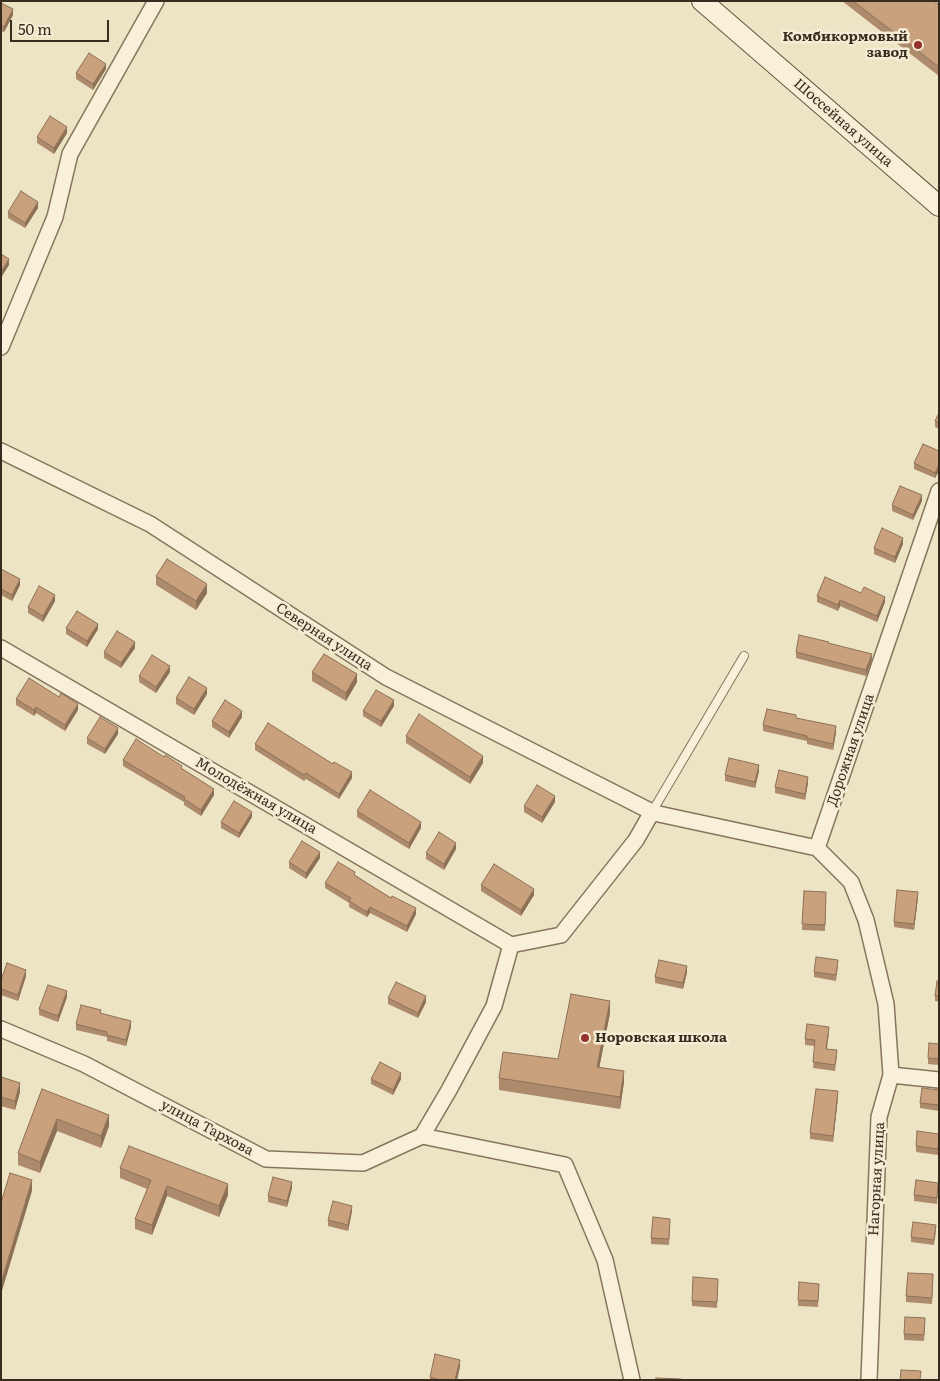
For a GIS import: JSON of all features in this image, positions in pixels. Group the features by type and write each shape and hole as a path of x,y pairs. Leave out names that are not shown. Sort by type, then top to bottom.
{"main road":[{"name":"Шоссейная улица","path":"702,1 939,206"}],"street":[{"path":"1,347 55,217 70,154 156,1"},
{"name":"Северная улица","path":"1,451 150,524 386,677 652,812"},
{"name":"Дорожная улица","path":"817,848 939,491"},
{"name":"Молодёжная улица","path":"1,648 511,945"},
{"path":"632,1380 605,1260 565,1165 422,1136 494,1006 511,945 561,935 636,840 652,812 817,848"},
{"name":"Нагорная улица","path":"817,848 851,882 866,920 886,1004 891,1075 879,1117 869,1380"},
{"name":"улица Тархова","path":"1,1029 84,1064 266,1159 362,1164 422,1136"},
{"path":"891,1075 939,1080"}],"lane":[{"path":"652,812 744,656"}],"building":[{"name":"Комбикормовый завод","path":"853,1 934,1 939,5 939,67"},
{"path":"1,3 13,9 4,27 1,25"},
{"path":"89,53 106,64 93,84 76,73"},
{"path":"50,116 67,127 54,148 37,137"},
{"path":"21,191 38,202 25,223 8,212"},
{"path":"1,254 9,259 1,272"},
{"path":"939,413 939,423 935,421"},
{"path":"923,444 939,451 939,465 935,473 914,463"},
{"path":"900,486 922,495 913,515 892,505"},
{"path":"882,528 903,538 895,557 874,548"},
{"path":"167,559 207,584 196,601 156,576"},
{"path":"1,569 20,579 12,595 1,589"},
{"path":"825,577 861,593 864,587 885,597 877,616 840,600 838,605 817,596"},
{"path":"39,586 55,595 43,616 28,607"},
{"path":"77,611 98,624 87,641 66,628"},
{"path":"117,631 135,642 121,663 104,652"},
{"path":"799,635 872,654 866,670 796,652"},
{"path":"324,654 357,674 346,693 312,672"},
{"path":"152,655 170,666 156,687 139,676"},
{"path":"189,677 207,688 194,709 176,698"},
{"path":"29,678 59,697 61,693 78,704 65,725 36,707 34,710 16,699"},
{"path":"376,690 394,700 381,721 363,711"},
{"path":"225,700 242,711 229,732 212,721"},
{"path":"767,709 796,715 796,718 836,726 833,744 763,725"},
{"path":"419,714 483,756 470,777 406,736"},
{"path":"100,717 118,728 105,749 87,738"},
{"path":"268,723 333,764 334,762 352,772 339,794 306,773 304,775 255,744"},
{"path":"136,739 164,757 165,755 182,766 181,768 214,789 201,810 184,799 185,797 123,760"},
{"path":"729,758 759,765 755,782 725,775"},
{"path":"779,770 808,777 805,794 775,787"},
{"path":"537,785 555,796 542,817 524,806"},
{"path":"370,790 421,822 409,843 357,811"},
{"path":"234,801 252,812 239,833 221,822"},
{"path":"439,832 456,843 444,864 426,853"},
{"path":"302,841 320,852 306,873 289,862"},
{"path":"338,862 355,872 354,875 391,898 392,896 416,908 407,926 370,907 367,912 349,901 351,898 325,883"},
{"path":"494,864 534,889 521,910 481,885"},
{"path":"897,890 918,892 914,924 894,922"},
{"path":"804,891 826,892 825,925 802,924"},
{"path":"816,957 838,960 836,975 814,972"},
{"path":"659,960 687,966 683,983 655,977"},
{"path":"7,963 26,970 18,995 1,989 1,980"},
{"path":"937,981 939,981 939,996 935,996"},
{"path":"396,982 426,996 418,1013 388,998"},
{"path":"48,985 67,991 58,1016 39,1009"},
{"name":"Норовская школа","path":"571,994 610,1001 597,1067 624,1071 620,1097 499,1078 503,1052 558,1059"},
{"path":"81,1005 101,1010 100,1013 131,1021 126,1040 107,1035 107,1032 76,1024"},
{"path":"807,1024 829,1027 826,1049 837,1050 835,1065 813,1062 815,1040 805,1039"},
{"path":"929,1043 939,1044 939,1059 928,1058"},
{"path":"380,1062 401,1073 393,1090 371,1079"},
{"path":"1,1077 20,1083 15,1101 1,1097"},
{"path":"922,1088 939,1090 939,1105 920,1103"},
{"path":"42,1089 109,1115 101,1136 57,1119 40,1162 18,1153"},
{"path":"816,1089 838,1091 833,1136 810,1133"},
{"path":"917,1131 939,1134 938,1149 916,1146"},
{"path":"129,1146 228,1184 219,1206 167,1186 152,1225 135,1219 151,1180 120,1168"},
{"path":"10,1173 32,1180 1,1283 1,1203"},
{"path":"273,1177 292,1182 287,1201 268,1196"},
{"path":"916,1180 938,1183 937,1198 914,1195"},
{"path":"333,1201 352,1206 348,1225 328,1220"},
{"path":"653,1217 670,1219 669,1239 651,1238"},
{"path":"913,1222 936,1225 934,1240 911,1237"},
{"path":"908,1273 933,1274 932,1298 906,1296"},
{"path":"693,1277 718,1279 717,1302 692,1301"},
{"path":"799,1282 819,1284 818,1301 798,1300"},
{"path":"905,1317 925,1318 924,1335 904,1334"},
{"path":"435,1354 460,1360 455,1380 440,1380 430,1377"},
{"path":"901,1370 921,1371 920,1380 900,1380"},
{"path":"656,1378 681,1379 681,1380 656,1380"}],"place":[{"name":"Комбикормовый завод","path":"918,45"},
{"name":"Норовская школа","path":"585,1038"}]}
